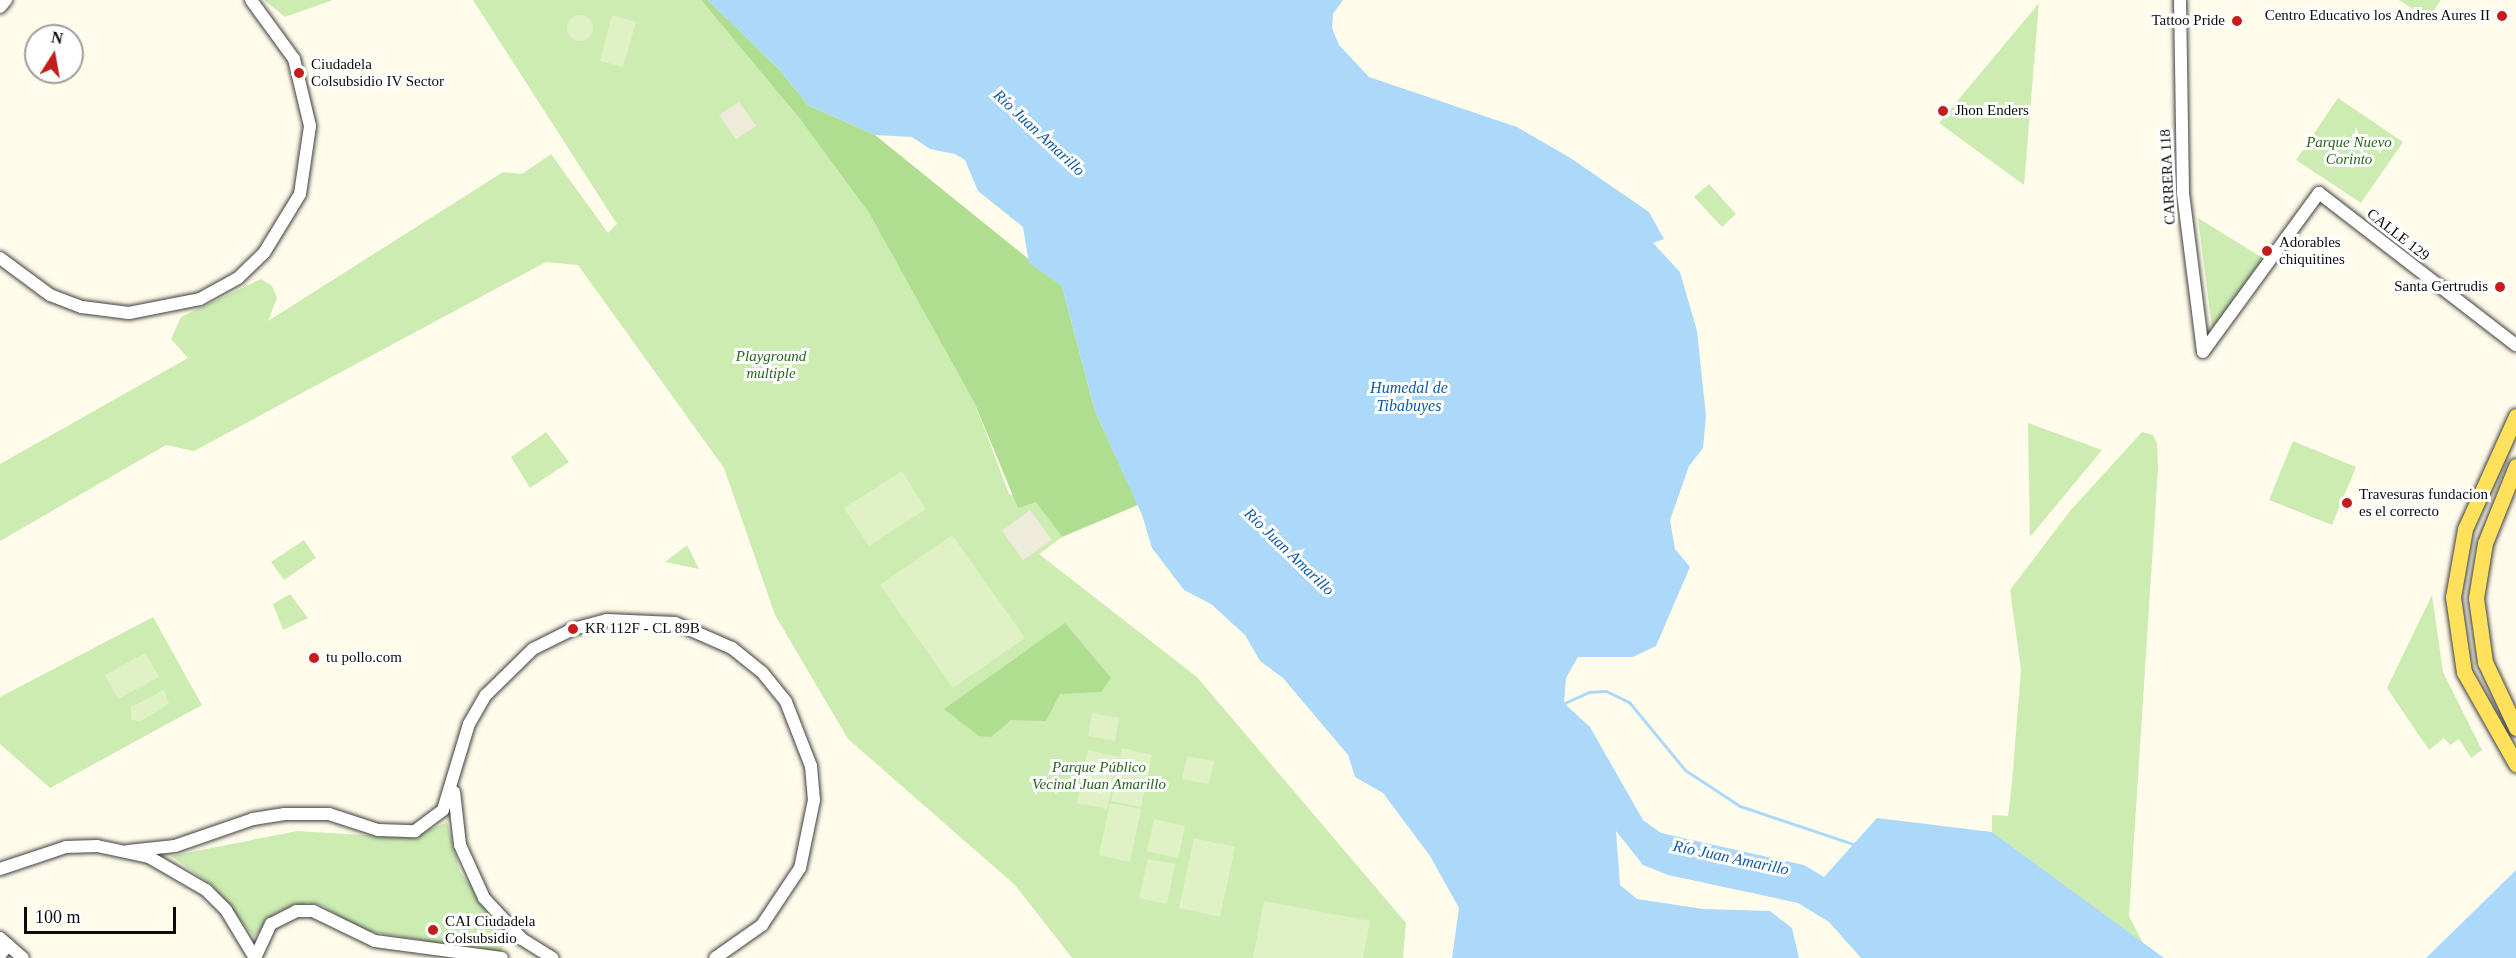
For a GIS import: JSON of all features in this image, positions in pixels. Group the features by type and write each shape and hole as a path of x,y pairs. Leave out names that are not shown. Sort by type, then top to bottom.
{"main road":[{"path":"2516,416 2474,504 2459,550 2453,597 2460,656 2472,692 2516,764"},
{"path":"2516,466 2485,543 2476,584 2476,619 2485,662 2516,728"}],"street":[{"path":"0,7 6,0"},
{"path":"0,258 50,295 82,307 153,311 222,288 264,253 300,194 310,126 294,58 251,0"},
{"name":"CARRERA 118","path":"2180,0 2183,193 2203,352 2319,194"},
{"name":"CALLE 129","path":"2319,194 2516,345"},
{"path":"553,958 522,939 484,898 460,845 453,788 458,755 475,714 507,670 533,649 573,629 606,620 675,623 732,648 762,672 786,702 811,766 811,835 784,898 735,947 715,958"},
{"path":"0,869 66,847 128,851 175,846 253,819 294,814 329,814 378,830 415,831 443,810 453,788"},
{"path":"128,851 170,866 206,890 226,910 255,958"},
{"path":"255,958 271,924 296,911 313,912 375,941 502,958"},
{"path":"0,956 4,942 23,958"}],"green space":[{"path":"264,0 333,0 285,17"},
{"name":"Parque Público Vecinal Juan Amarillo","path":"473,0 701,0 800,119 869,213 975,404 1009,494 1036,501 1062,537 1039,554 1197,677 1406,923 1403,958 1072,958 1015,885 848,739 775,615 724,468 578,265 546,262 194,451 166,445 0,541 0,464 188,358 171,339 181,317 261,279 272,286 277,298 268,321 503,172 522,174 551,154 608,233 617,224"},
{"path":"701,0 708,0 778,68 808,105 875,135 1062,286 1095,411 1138,505 1062,537 1036,502 1018,508 975,404 869,213 800,119"},
{"path":"2399,0 2441,0 2428,19"},
{"path":"2039,3 2024,185 1939,123"},
{"path":"580,15 589,19 593,28 589,37 580,41 571,37 567,28 571,19"},
{"path":"612,15 636,22 623,67 600,61"},
{"name":"Parque Nuevo Corinto","path":"2338,98 2403,142 2361,203 2296,160"},
{"path":"1709,184 1736,214 1722,227 1694,197"},
{"path":"2198,218 2266,260 2212,328"},
{"path":"2028,423 2102,450 2030,537"},
{"path":"546,432 569,462 530,488 511,457"},
{"path":"2142,432 2153,435 2157,443 2158,469 2129,916 2143,943 1992,832 1992,815 2008,816 2021,670 2010,590 2070,511"},
{"path":"2293,441 2356,467 2332,525 2269,500"},
{"path":"902,471 926,509 869,546 844,508"},
{"path":"952,535 1025,638 953,688 880,585"},
{"path":"304,540 316,558 284,580 271,562"},
{"path":"687,545 699,569 665,562"},
{"path":"290,594 308,618 283,630 273,604"},
{"path":"2432,595 2443,672 2482,750 2471,758 2459,739 2450,745 2444,738 2429,750 2387,688"},
{"path":"153,617 202,705 50,788 0,744 0,697"},
{"path":"1065,623 1111,678 1101,692 1060,694 1046,721 1011,720 991,737 979,736 944,709"},
{"path":"145,653 159,677 118,699 105,675"},
{"path":"164,690 169,704 139,722 131,719 131,707"},
{"path":"1092,713 1119,718 1115,741 1088,736"},
{"path":"1122,748 1152,755 1141,807 1111,801"},
{"path":"1088,750 1119,757 1107,809 1077,803"},
{"path":"1187,756 1214,761 1209,784 1182,779"},
{"path":"1110,803 1141,809 1130,862 1099,855"},
{"path":"1154,819 1185,826 1178,858 1147,851"},
{"path":"447,822 460,872 509,936 500,953 362,930 323,906 307,903 275,913 254,937 212,885 171,856 297,831 412,838"},
{"path":"1194,838 1235,847 1220,917 1179,908"},
{"path":"1148,859 1175,864 1167,904 1139,898"},
{"path":"1264,901 1370,921 1363,958 1253,958"}],"shaded area":[{"path":"739,102 756,126 736,139 719,115"},
{"path":"1030,510 1052,540 1023,560 1002,531"}],"water":[{"name":"Humedal de Tibabuyes","path":"708,0 1343,0 1333,14 1332,28 1339,45 1369,77 1517,127 1572,159 1649,212 1664,239 1653,243 1680,272 1697,331 1706,416 1703,448 1689,466 1670,520 1675,549 1690,567 1656,646 1633,657 1578,657 1566,678 1564,703 1590,727 1643,820 1661,833 1804,865 1824,877 1877,818 1992,832 2164,958 1861,958 1829,922 1798,903 1668,875 1643,865 1616,831 1620,885 1637,899 1703,909 1770,911 1792,928 1799,958 1452,958 1459,908 1430,856 1383,793 1355,777 1348,755 1283,678 1260,661 1245,635 1211,604 1184,590 1152,548 1142,515 1095,411 1062,286 1029,263 1023,227 978,191 965,160 955,154 930,149 912,137 875,135 808,105 778,68"},
{"path":"2516,870 2516,958 2426,958"}],"waterway":[{"path":"1560,705 1589,692 1606,691 1629,702 1685,770 1740,806 1856,845"}],"place":[{"name":"Centro Educativo los Andres Aures II","path":"2502,16"},
{"name":"Tattoo Pride","path":"2237,21"},
{"name":"Ciudadela Colsubsidio IV Sector","path":"299,73"},
{"name":"Jhon Enders","path":"1943,111"},
{"name":"Adorables chiquitines","path":"2267,251"},
{"name":"Santa Gertrudis","path":"2500,287"},
{"name":"Travesuras fundacion es el correcto","path":"2347,503"},
{"name":"KR 112F - CL 89B","path":"573,629"},
{"name":"tu pollo.com","path":"314,658"},
{"name":"CAI Ciudadela Colsubsidio","path":"433,930"}],"water label":[{"name":"Río Juan Amarillo","path":"1039,133"},
{"name":"Río Juan Amarillo","path":"1289,552"},
{"name":"Río Juan Amarillo","path":"1731,858"}],"park label":[{"name":"Playground multiple","path":"771,364"}]}
